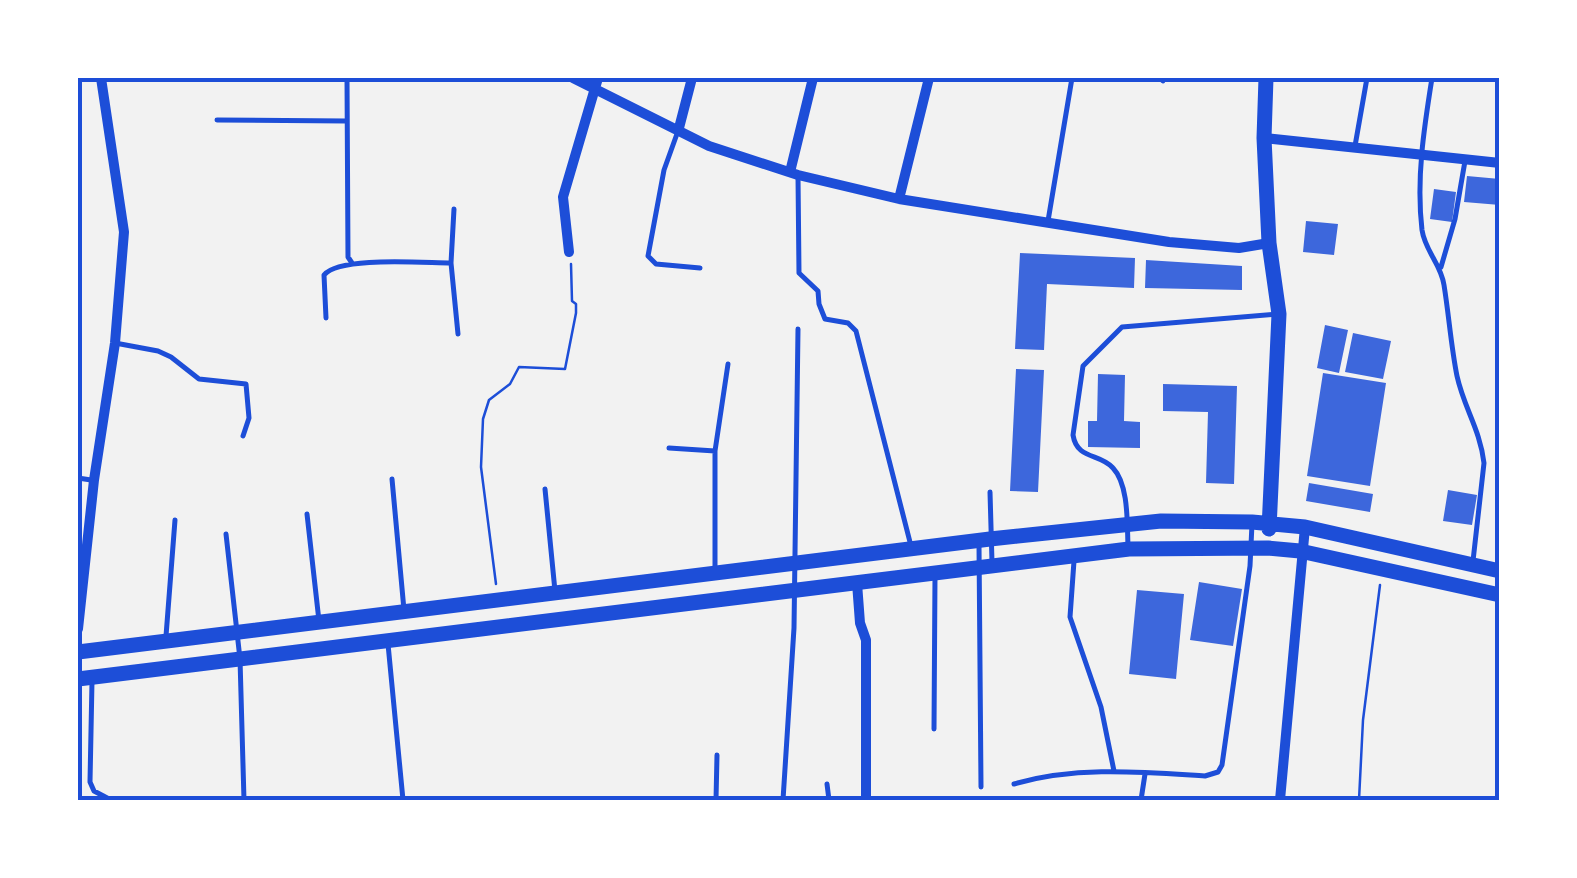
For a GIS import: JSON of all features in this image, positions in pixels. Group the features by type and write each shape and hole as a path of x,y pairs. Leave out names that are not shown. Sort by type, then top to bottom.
{"main road":[{"path":"1266,78 1264,138 1269,243 1279,314 1268,548"},
{"path":"78,652 1127,523 1269,522 1304,526 1500,570"},
{"path":"85,679 1128,549 1300,551 1500,595"},
{"path":"644,582 646,610"},
{"path":"452,608 454,633"}],"street":[{"path":"78,630 94,480 116,343 124,232 101,78"},
{"path":"573,78 596,83 709,146 794,174 899,199 1169,242 1239,248 1269,243"},
{"path":"680,128 692,78"},
{"path":"794,174 813,78"},
{"path":"899,199 929,78"},
{"path":"569,252 562,196 596,83"},
{"path":"1264,138 1500,163"},
{"path":"1280,800 1304,526"},
{"path":"857,582 860,622 866,640 866,800"}],"lane":[{"path":"347,78 348,256 352,262"},
{"path":"1048,224 1072,78"},
{"path":"1355,146 1367,78"},
{"path":"1432,78 1420,155 1422,231 1427,250 1441,267"},
{"path":"217,120 346,121"},
{"path":"680,128 664,170 648,256 656,264 700,268"},
{"path":"1465,160 1455,219 1441,267 1458,379 1480,434 1484,464 1472,564"},
{"path":"794,174 800,273 818,291 825,319 848,324 856,331 912,549"},
{"path":"454,209 451,263 458,334"},
{"path":"326,318 324,275 330,268 352,262 451,263"},
{"path":"1128,549 1121,481 1111,465 1080,452 1074,445 1083,366 1122,326 1279,314"},
{"path":"783,800 796,564 798,329"},
{"path":"116,343 172,357 198,379 246,384 249,418 243,436"},
{"path":"715,574 715,451 728,364"},
{"path":"669,448 715,451"},
{"path":"78,478 94,480"},
{"path":"392,479 404,614"},
{"path":"545,489 555,594"},
{"path":"982,787 984,540 990,492"},
{"path":"308,514 319,624"},
{"path":"166,644 175,520"},
{"path":"1014,784 1039,776 1114,771 1212,775 1222,765 1252,522"},
{"path":"1075,530 1070,618 1101,707 1114,771"},
{"path":"226,534 240,660 244,800"},
{"path":"984,540 986,566"},
{"path":"934,729 936,573"},
{"path":"388,642 403,800"},
{"path":"85,679 90,782 94,791 111,800"},
{"path":"716,800 717,755"},
{"path":"1141,800 1145,773"},
{"path":"828,784 829,800"}],"path":[{"path":"498,602 481,467 484,410 489,400 510,384 519,367 566,369 576,313 569,252"},
{"path":"1359,800 1363,720 1383,569"}],"building":[{"path":"1467,176 1500,179 1500,205 1464,202"},
{"path":"1434,189 1456,192 1452,222 1430,219"},
{"path":"1306,221 1338,224 1334,255 1303,252"},
{"path":"1020,253 1135,258 1134,288 1047,284 1044,350 1015,349"},
{"path":"1146,260 1242,266 1242,290 1145,288"},
{"path":"1325,325 1348,330 1339,373 1317,368"},
{"path":"1353,333 1391,341 1383,379 1345,372"},
{"path":"1016,369 1044,370 1038,492 1010,491"},
{"path":"1323,373 1386,383 1370,486 1307,476"},
{"path":"1098,374 1125,375 1124,421 1140,422 1140,448 1088,447 1088,421 1097,421"},
{"path":"1163,384 1237,386 1234,484 1206,483 1208,412 1163,411"},
{"path":"1309,483 1373,494 1370,512 1306,501"},
{"path":"1448,490 1477,495 1472,525 1443,521"},
{"path":"1199,582 1242,589 1233,646 1190,640"},
{"path":"1137,590 1184,594 1176,679 1129,674"}]}
